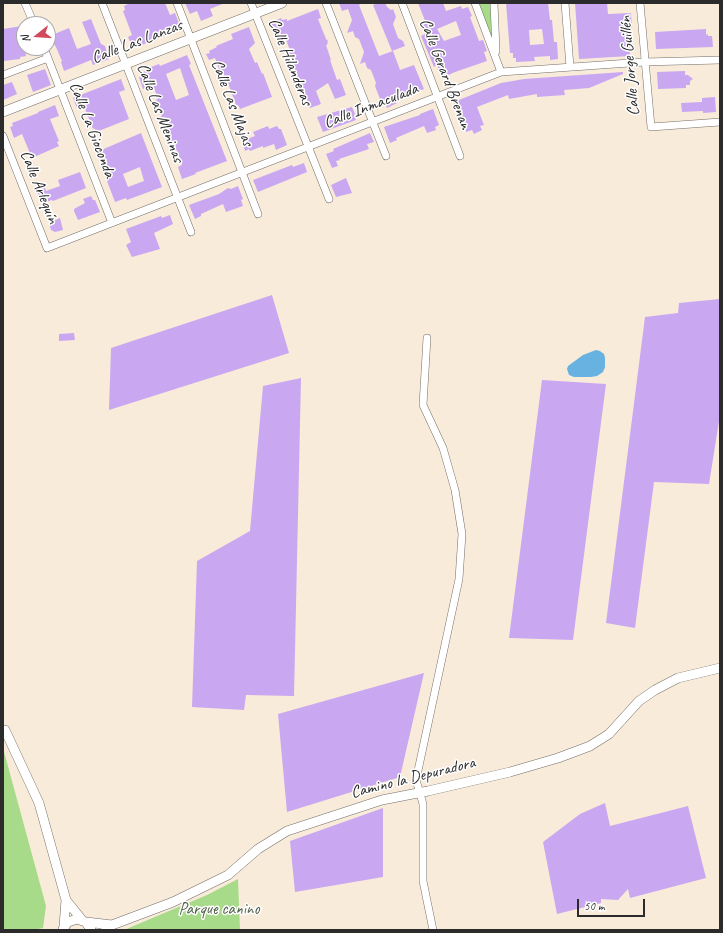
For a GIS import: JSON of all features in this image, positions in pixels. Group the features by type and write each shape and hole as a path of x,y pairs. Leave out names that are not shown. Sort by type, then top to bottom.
{"street":[{"path":"25,3 31,16"},
{"name":"Calle Las Meninas","path":"102,3 190,232"},
{"name":"Calle Las Majas","path":"177,3 258,214"},
{"name":"Calle Hilanderas","path":"251,3 328,199"},
{"name":"Calle Las Lanzas","path":"3,112 282,3"},
{"path":"326,3 386,156"},
{"name":"Calle Gerard Brenan","path":"402,3 460,156"},
{"path":"475,3 501,72"},
{"path":"494,3 496,57"},
{"path":"565,3 570,67"},
{"name":"Calle Jorge Guillén","path":"640,3 644,62 651,127 720,122"},
{"path":"3,75 48,58"},
{"name":"Calle La Gioconda","path":"48,58 112,223"},
{"name":"Calle Inmaculada","path":"48,248 501,72 644,62 720,60"},
{"name":"Calle Arlequín","path":"3,136 48,248"},
{"path":"427,338 423,405 442,448 456,490 462,534 459,579 416,780 423,804 423,881 433,930"},
{"name":"Camino la Depuradora","path":"86,924 109,927 173,902 228,875 258,850 287,831 382,800 510,772 558,758 590,746 609,734 639,702 655,690 678,678 720,668"},
{"path":"4,729 39,803 66,900 63,928"},
{"path":"66,900 86,924"},
{"path":"63,928 72,920 86,924"}],"green space":[{"path":"475,3 494,3 496,57"},
{"path":"3,748 46,906 43,928 33,930 3,930"},
{"name":"Parque canino","path":"238,879 240,930 124,930 207,895"}],"water":[{"path":"596,350 604,354 605,367 603,372 597,376 591,377 574,377 569,375 567,369 568,366 583,355"}],"building":[{"path":"130,3 165,3 170,15 175,13 181,29 137,47 136,45 132,46 128,37 132,35 123,11 125,10 124,6"},
{"path":"185,3 225,3 210,9 213,16 201,21 197,11 190,14"},
{"path":"339,3 362,3 359,5 379,56 393,51 400,70 414,65 424,89 396,100 397,103 387,108 384,100 380,99 371,70 367,68 365,62 360,64 364,52 359,39 355,37 353,31 347,33 352,20 348,9 342,11"},
{"path":"385,3 391,10 393,9 396,17 393,24 398,38 403,41 405,46 392,51 373,5"},
{"path":"418,3 443,3 446,11 461,6 462,9 468,7 479,41 483,40 487,51 484,52 487,61 442,78 437,65 434,67 421,36 425,34 421,25 426,23","holes":["456,21 461,35 444,41 437,29"]},
{"path":"506,3 548,3 550,20 552,20 554,42 557,42 558,59 550,60 550,56 534,57 535,61 516,62 516,58 513,58 513,53 510,53","holes":["542,29 544,44 530,45 529,30"]},
{"path":"575,3 607,3 608,14 631,13 632,30 629,30 630,56 579,59"},
{"path":"318,9 321,18 318,19 328,41 326,45 330,60 337,80 340,79 346,95 335,99 328,83 316,91 321,104 310,108 288,51 290,50 285,37 277,41 270,23 281,18 282,20 287,19 287,21"},
{"path":"91,19 101,44 105,46 109,59 93,65 91,60 64,71 62,61 56,47 56,33 69,28 77,49 91,44 82,22"},
{"path":"16,27 16,56 26,56 20,57 20,59 3,61 3,29"},
{"path":"249,27 255,43 249,49 255,63 257,62 262,74 263,73 272,97 240,109 238,105 236,105 227,80 223,73 221,74 215,58 209,60 206,54 210,53 209,51 217,47 216,46 233,39 231,34"},
{"path":"706,29 706,35 708,34 708,36 712,36 713,47 656,49 655,32"},
{"path":"187,55 191,64 189,65 227,161 182,179 178,167 182,165 177,150 171,152 166,138 168,137 160,117 162,116 156,100 158,99 153,85 143,89 139,77 144,75 143,72 152,69 151,67 159,64 160,66","holes":["180,68 189,95 176,100 166,74"]},
{"path":"45,69 51,85 33,92 27,75"},
{"path":"685,71 685,75 688,75 693,79 690,81 690,85 686,85 686,88 658,89 657,72"},
{"path":"623,72 623,74 589,88 564,90 565,95 537,97 537,94 509,99 508,95 477,107 484,125 480,126 482,130 474,134 472,130 466,132 454,102 501,83 524,79"},
{"path":"121,79 125,90 119,92 129,119 96,132 94,128 93,129 84,106 77,108 73,98"},
{"path":"12,82 17,94 3,100 3,85"},
{"path":"715,97 716,112 682,112 681,103 702,102 702,98"},
{"path":"55,105 59,116 50,119 59,141 57,142 59,146 32,158 22,134 14,138 10,127 13,126 12,123"},
{"path":"352,107 356,120 323,132 317,117"},
{"path":"433,109 439,125 435,127 436,130 427,133 424,126 396,138 397,140 390,143 384,127"},
{"path":"268,126 269,129 277,126 281,129 287,145 276,150 274,144 263,148 263,146 250,151 249,149 245,151 242,141 255,136 253,132"},
{"path":"141,133 162,187 127,200 126,198 115,202 104,173 107,172 99,151","holes":["140,167 144,181 128,187 123,174"]},
{"path":"370,133 374,142 367,144 369,149 339,159 340,160 336,161 338,166 332,168 326,154 334,151 333,149"},
{"path":"304,163 307,172 258,192 253,180 292,165 293,167"},
{"path":"80,172 86,188 53,201 42,203 36,188 44,185 46,191 60,186 58,180"},
{"path":"346,178 352,193 336,197 331,185"},
{"path":"238,186 243,199 241,200 243,206 226,212 223,204 201,214 201,216 195,219 189,205 219,194 228,188 231,189"},
{"path":"91,196 93,200 95,200 100,212 78,220 74,209 85,203 83,199"},
{"path":"170,215 173,224 154,233 160,249 132,257 126,245 131,242 126,229 161,216 162,218"},
{"path":"60,218 63,230 55,232 51,230 49,223"},
{"path":"272,295 289,353 109,410 111,348"},
{"path":"720,299 720,415 709,484 654,482 635,628 606,623 645,317 678,313 679,303"},
{"path":"74,333 75,340 59,341 59,334"},
{"path":"301,378 294,696 246,695 244,710 192,707 197,561 250,531 263,386"},
{"path":"542,380 606,384 573,640 509,638"},
{"path":"424,673 400,777 287,812 278,714"},
{"path":"605,803 610,826 688,806 706,878 630,898 628,889 618,900 601,899 601,903 557,914 543,842 580,814"},
{"path":"383,808 383,877 295,892 290,841"}]}
